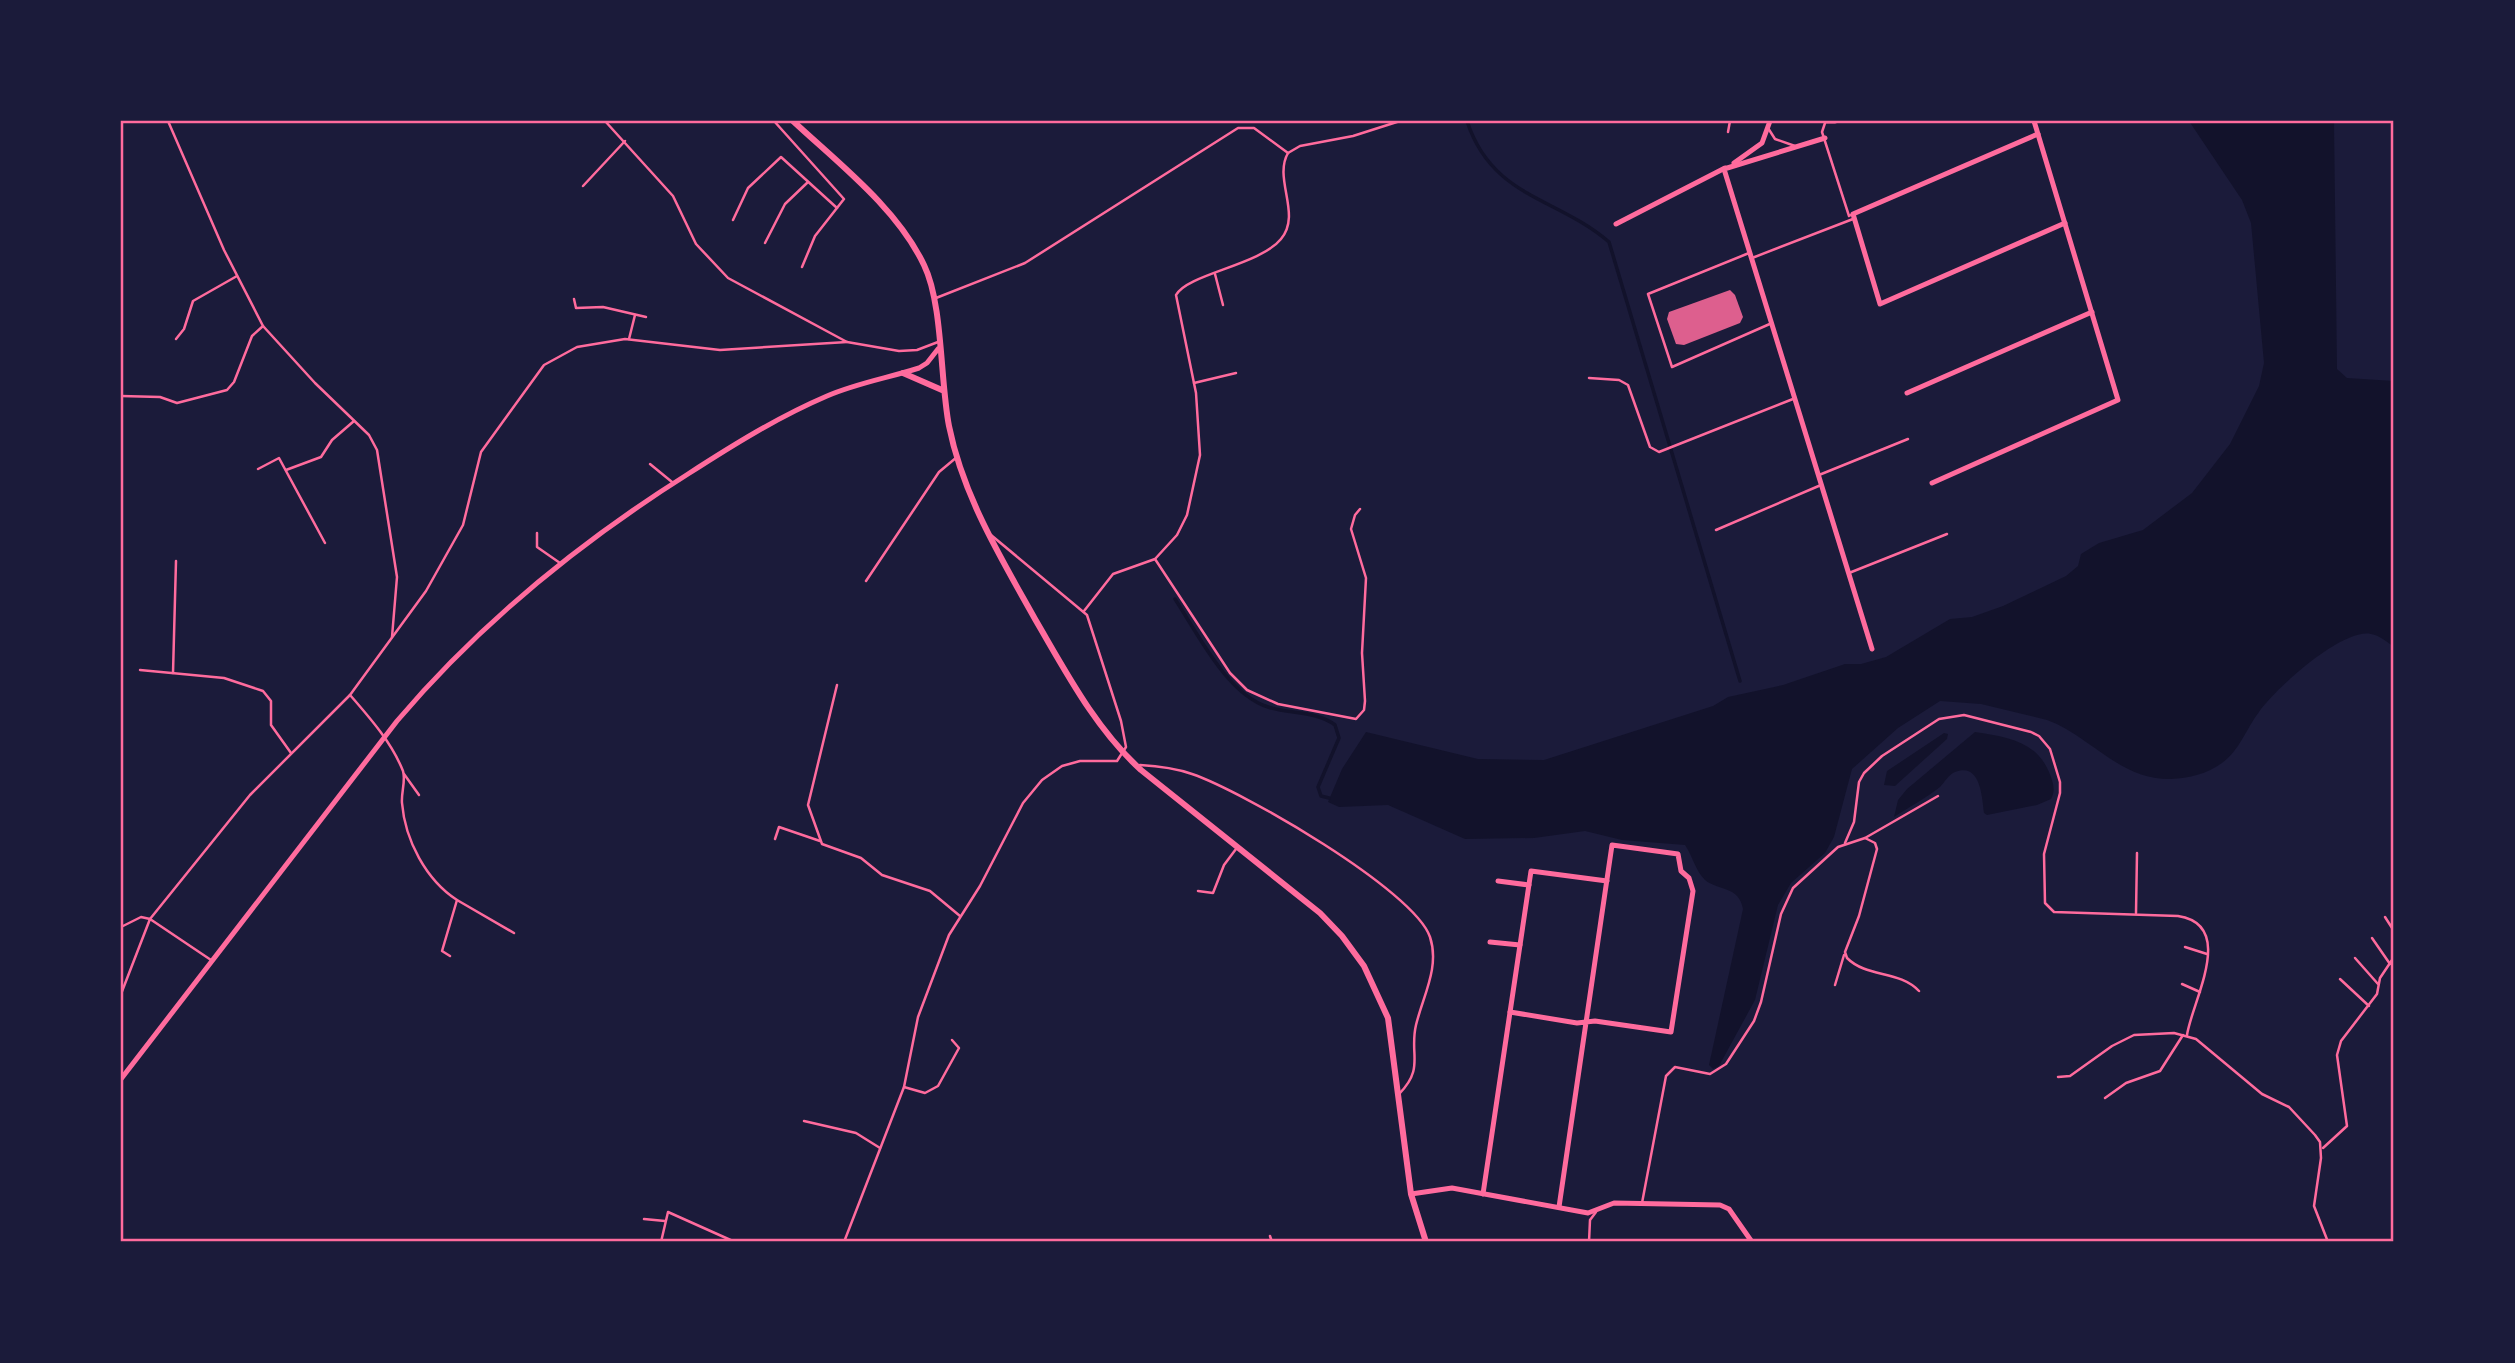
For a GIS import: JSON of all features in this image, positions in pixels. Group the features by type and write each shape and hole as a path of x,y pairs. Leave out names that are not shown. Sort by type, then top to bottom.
{"street":[{"path":"793,121 904,234 924,264 934,298 942,390 957,457 988,533 1063,668 1100,724 1136,765 1320,913 1364,966 1388,1018 1410,1194 1426,1242"},
{"path":"1826,121 1835,121"},
{"path":"1932,483 2116,403 2118,397 2034,121"},
{"path":"1616,224 1724,169 1755,150 1769,124"},
{"path":"2038,134 1854,216 1880,303 2065,223"},
{"path":"1724,169 1825,138"},
{"path":"1724,169 1872,649"},
{"path":"1907,393 2092,312"},
{"path":"121,1079 384,737 463,650 598,532 674,483 803,407 858,384 903,373 927,363 938,345"},
{"path":"903,373 942,390"},
{"path":"1510,1012 1586,1022 1671,1032 1693,891 1689,878 1681,871 1679,857 1675,851 1612,845 1607,881 1586,1022 1559,1208"},
{"path":"1483,1194 1531,871 1607,881"},
{"path":"1498,881 1529,885"},
{"path":"1489,942 1520,945"},
{"path":"1410,1194 1452,1188 1588,1213 1614,1203 1725,1206 1752,1242"}],"lane":[{"path":"168,121 237,276 263,326 369,435 381,463 397,577 392,639"},
{"path":"605,121 673,196 696,244 717,270 786,312 847,342"},
{"path":"774,121 844,199 815,236 802,267"},
{"path":"1083,611 1113,575 1155,559 1177,535 1187,515 1190,487 1198,463 1194,383 1176,295 1185,286 1274,245 1286,231 1289,222 1283,163 1288,153 1300,146 1353,136 1400,121"},
{"path":"1728,132 1730,121"},
{"path":"1826,121 1822,132 1849,216 1854,216"},
{"path":"1769,124 1781,143 1799,146"},
{"path":"934,298 1025,263 1238,128 1254,128 1288,153"},
{"path":"583,186 625,141"},
{"path":"733,220 748,188 781,158 836,208"},
{"path":"765,243 785,204 808,182"},
{"path":"1772,323 1672,367 1648,294 1854,216"},
{"path":"1215,274 1223,305"},
{"path":"176,339 184,330 193,301 237,276"},
{"path":"574,299 576,307 603,307 646,317"},
{"path":"629,339 635,314"},
{"path":"121,396 160,397 177,403 227,390 234,382 251,336 263,326"},
{"path":"121,994 150,919 250,796 350,695 448,557 466,516 481,452 534,376 554,358 577,347 629,339 720,350 847,342 899,351 938,345"},
{"path":"1194,383 1236,373"},
{"path":"1589,379 1619,380 1628,385 1650,447 1661,452 1795,398"},
{"path":"286,470 321,457 332,440 354,421"},
{"path":"1819,475 1909,439"},
{"path":"866,581 939,472 957,457"},
{"path":"258,468 279,458 325,543"},
{"path":"650,464 674,483"},
{"path":"1716,530 1821,485"},
{"path":"1155,559 1230,673 1247,691 1265,700 1356,719 1361,716 1366,701 1362,653 1366,578 1364,563 1352,539 1351,529 1360,509"},
{"path":"537,533 537,547 560,563"},
{"path":"844,1242 904,1087 918,1017 949,936 980,886 1023,803 1042,780 1071,762 1113,762 1124,754 1125,737 1121,721 1092,628 1083,611 988,533"},
{"path":"1848,573 1947,534"},
{"path":"173,673 176,561"},
{"path":"140,670 224,678 263,691 271,701 269,723 291,753"},
{"path":"837,685 808,805 820,841 824,847 861,858 882,875 930,891 960,916"},
{"path":"350,695 384,737 419,795"},
{"path":"1642,1203 1666,1076 1675,1067 1710,1074 1726,1064 1754,1021 1761,1002 1784,903 1793,888 1845,843 1854,822 1859,782 1864,773 1882,756 1939,719 1964,715 2031,732 2039,736 2050,749 2060,793 2044,854 2045,903 2049,909 2060,913 2178,916 2195,920 2207,936 2207,954 2200,992 2185,1035 2160,1071 2148,1078 2132,1080 2105,1098"},
{"path":"1136,765 1193,774 1287,821 1341,855 1420,918 1433,948 1432,968 1416,1026 1416,1064 1410,1081 1399,1094"},
{"path":"404,774 402,805 408,831 431,878 457,900 514,933"},
{"path":"1845,843 1890,827 1938,796"},
{"path":"775,839 779,827 820,841"},
{"path":"1835,985 1866,896 1877,849 1875,843 1865,838"},
{"path":"1198,891 1213,893 1224,865 1238,847"},
{"path":"2136,914 2137,853"},
{"path":"450,956 442,950 457,900"},
{"path":"121,927 141,917 150,919 211,960"},
{"path":"2385,917 2394,931"},
{"path":"2372,938 2390,964"},
{"path":"2185,947 2207,954"},
{"path":"1845,952 1852,963 1906,979 1919,991"},
{"path":"2321,1150 2347,1126 2337,1055 2341,1041 2369,1006 2394,957"},
{"path":"2355,958 2378,984"},
{"path":"2340,979 2369,1006"},
{"path":"2182,984 2200,992"},
{"path":"2058,1077 2070,1076 2112,1046 2134,1035 2185,1035 2206,1045 2262,1094 2289,1107 2315,1135 2321,1150 2314,1206 2328,1242"},
{"path":"904,1087 925,1093 939,1086 959,1048 952,1040"},
{"path":"804,1121 856,1133 880,1148"},
{"path":"1589,1242 1590,1220 1597,1211"},
{"path":"661,1242 668,1212 735,1242"},
{"path":"644,1219 666,1221"},
{"path":"1270,1236 1272,1242"}],"shaded area":[{"path":"2189,121 2334,121 2337,369 2347,378 2394,381 2394,647 2371,634 2344,640 2327,650 2267,702 2228,758 2204,773 2171,779 2153,777 2121,765 2078,736 2047,720 1981,704 1940,701 1898,728 1852,769 1834,837 1825,853 1791,883 1778,905 1755,1000 1719,1066 1713,1069 1709,1065 1743,909 1737,896 1702,877 1685,845 1622,840 1585,831 1534,838 1465,839 1388,805 1339,807 1328,802 1342,769 1366,732 1478,759 1544,760 1713,706 1728,697 1783,685 1845,664 1861,664 1886,657 1950,619 1972,617 2003,606 2066,576 2078,566 2081,554 2099,543 2143,530 2192,493 2230,444 2259,386 2264,363 2251,223 2242,200"},
{"path":"1975,732 2019,742 2036,753 2052,779 2054,789 2051,799 2037,805 1987,815 1984,813 1979,783 1970,772 1964,770 1953,773 1935,791 1894,817 1898,800 1907,789"},
{"path":"1944,733 1948,734 1947,739 1895,786 1884,785 1887,771"}],"building":[{"path":"1730,290 1735,295 1743,317 1740,323 1684,345 1676,344 1667,319 1669,312"}],"waterway":[{"path":"1467,121 1478,146 1492,166 1509,181 1589,227 1609,242 1740,681"},
{"path":"1175,599 1215,661 1239,690 1268,707 1320,717 1335,725 1339,738 1318,787 1321,796 1329,798"}]}
